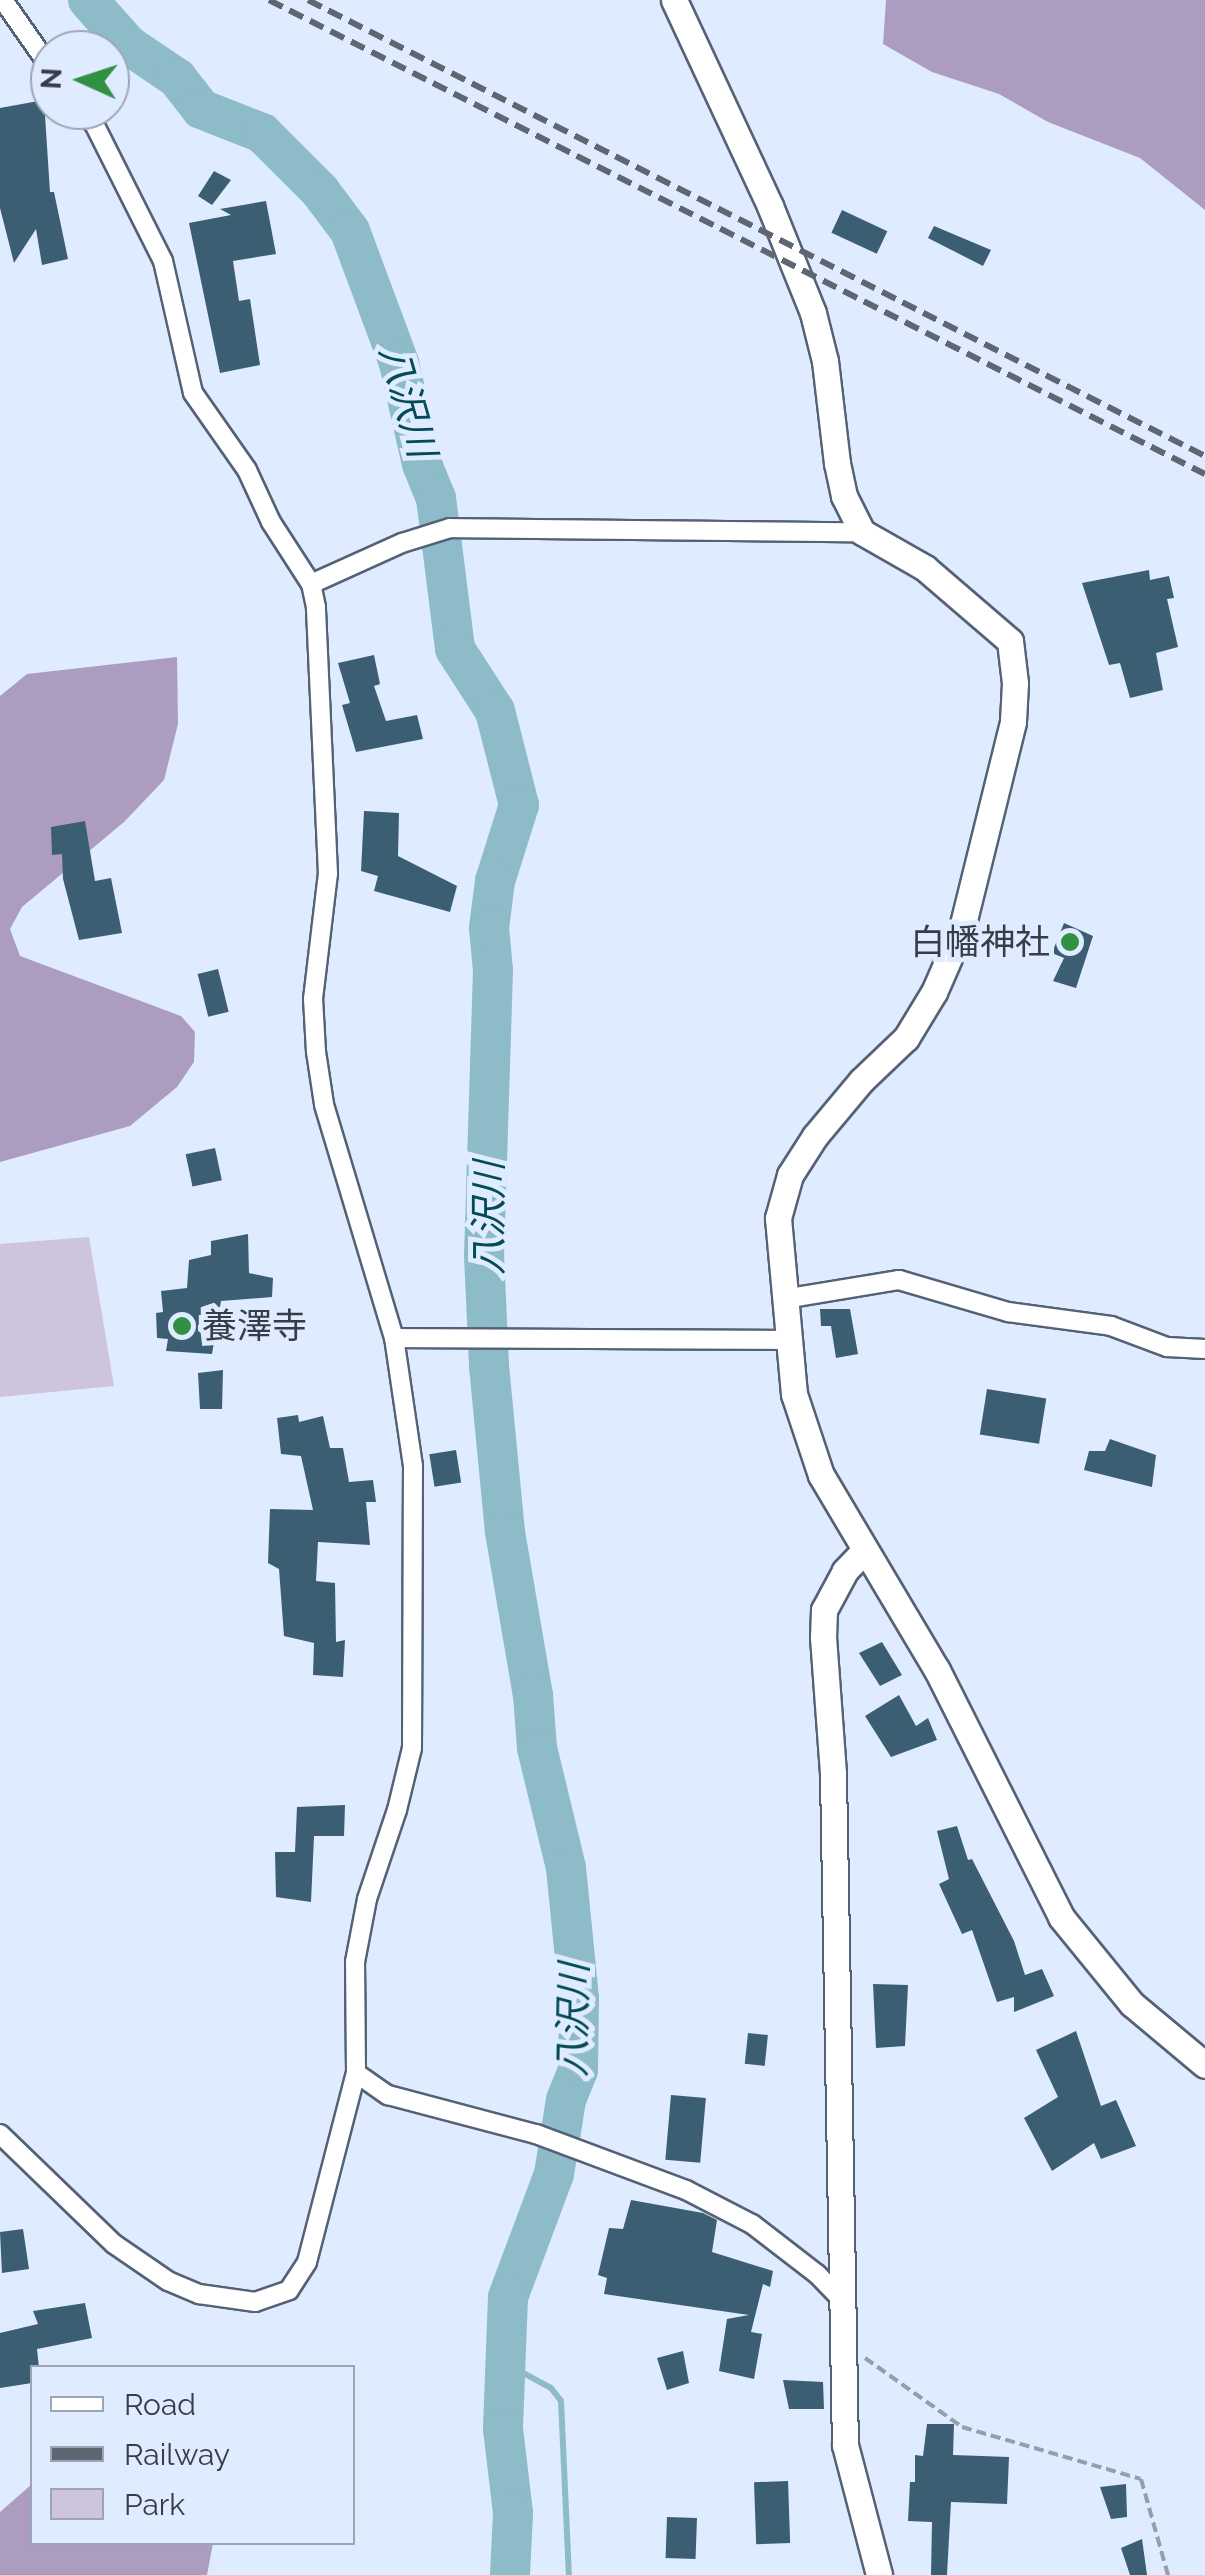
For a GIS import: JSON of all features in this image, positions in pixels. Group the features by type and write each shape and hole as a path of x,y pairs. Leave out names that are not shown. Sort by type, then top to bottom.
{"street":[{"path":"3,0 30,38"},
{"path":"674,0 770,206 813,313 825,361 844,496 862,532"},
{"path":"0,2134 114,2244 168,2282 199,2294 255,2302 289,2290 307,2262 356,2073 355,1962 368,1898 412,1748 413,1466 394,1338 324,1104 316,1052 313,998 328,874 321,686 311,584 271,522 246,470 193,393 163,262 97,130"},
{"path":"311,584 402,544 450,528 862,532 925,568 1010,641 1015,683 1013,722 962,928 934,992 906,1038 861,1081 815,1136 790,1175 778,1218 794,1394 809,1444 835,1502 937,1670 1061,1917 1132,2004 1205,2065"},
{"path":"784,1299 900,1280 966,1296 1008,1312 1111,1326 1167,1347 1205,1349"},
{"path":"394,1338 787,1340"},
{"path":"864,1551 844,1571 824,1610 824,1624 833,1793 845,2445 879,2575"},
{"path":"356,2073 388,2095 536,2134 686,2190 752,2224 840,2298"}],"path":[{"path":"842,2348 875,2362 962,2428 1141,2480 1168,2575"}],"green space":[{"path":"89,1237 114,1386 0,1397 0,1244"}],"shaded area":[{"path":"886,0 1205,0 1205,210 1140,158 1048,122 999,94 932,72 883,44"},
{"path":"177,657 178,724 164,780 124,822 22,907 10,929 20,956 181,1016 195,1032 194,1062 177,1087 130,1126 0,1162 0,696 27,674"},
{"path":"30,2486 30,2545 213,2545 207,2575 0,2575 0,2512"}],"building":[{"path":"30,103 30,130 46,130 50,192 54,192 68,259 42,265 36,229 14,263 0,208 0,108"},
{"path":"214,171 231,180 212,205 198,196"},
{"path":"266,201 276,254 233,261 239,301 250,299 260,365 220,373 189,223 231,215 220,209"},
{"path":"842,210 887,231 877,254 831,233"},
{"path":"934,226 991,250 983,266 928,238"},
{"path":"1149,570 1150,580 1169,576 1174,598 1167,599 1178,647 1156,653 1163,690 1130,698 1120,663 1109,665 1082,583"},
{"path":"374,655 380,684 374,686 386,721 417,715 423,739 356,752 342,705 350,703 338,663"},
{"path":"364,811 399,813 398,856 457,886 450,912 374,891 378,876 361,871"},
{"path":"85,821 95,881 111,878 122,933 79,940 63,879 62,854 52,855 51,827"},
{"path":"1064,923 1093,936 1076,988 1053,981 1064,958 1052,953"},
{"path":"218,969 229,1012 208,1017 198,974"},
{"path":"215,1148 222,1180 193,1187 186,1154"},
{"path":"248,1234 249,1273 273,1278 272,1297 221,1301 212,1354 166,1351 168,1339 157,1338 156,1313 163,1312 161,1291 187,1288 189,1260 211,1255 211,1241"},
{"path":"820,1309 850,1309 858,1354 836,1358 831,1326 821,1326"},
{"path":"223,1370 222,1409 200,1409 198,1373"},
{"path":"987,1389 1046,1398 1039,1444 980,1434"},
{"path":"298,1415 299,1422 323,1416 330,1448 343,1448 349,1482 373,1480 376,1502 366,1502 370,1545 318,1542 316,1581 335,1583 336,1642 345,1640 343,1677 313,1675 314,1643 284,1636 279,1569 268,1563 270,1509 313,1510 301,1456 281,1454 277,1418"},
{"path":"1110,1439 1156,1455 1152,1487 1084,1470 1089,1451 1105,1451"},
{"path":"456,1450 461,1483 434,1487 429,1454"},
{"path":"882,1642 902,1675 880,1686 859,1653"},
{"path":"899,1695 916,1726 928,1718 937,1740 891,1757 865,1716"},
{"path":"345,1805 344,1836 314,1836 311,1902 276,1897 275,1852 295,1852 297,1807"},
{"path":"957,1826 968,1860 972,1859 1014,1941 1025,1975 1042,1969 1054,1996 1014,2012 1014,1997 997,2002 972,1930 962,1934 939,1884 949,1879 937,1831"},
{"path":"873,1984 908,1985 905,2046 876,2048"},
{"path":"1076,2031 1101,2106 1116,2100 1136,2146 1101,2159 1094,2143 1052,2171 1024,2118 1058,2097 1036,2050"},
{"path":"748,2033 768,2035 765,2066 745,2064"},
{"path":"671,2095 706,2098 700,2163 665,2160"},
{"path":"631,2200 703,2213 717,2220 712,2252 773,2271 770,2287 763,2284 751,2332 762,2334 754,2379 719,2371 727,2319 749,2315 604,2294 607,2278 598,2275 609,2228 623,2229"},
{"path":"23,2229 29,2269 2,2273 0,2232"},
{"path":"85,2303 92,2338 37,2349 39,2365 30,2365 30,2383 0,2388 0,2333 38,2324 33,2311"},
{"path":"683,2351 689,2383 667,2390 657,2358"},
{"path":"783,2380 823,2382 824,2409 789,2409"},
{"path":"927,2424 954,2424 953,2455 1009,2457 1007,2504 951,2502 947,2575 931,2575 932,2522 908,2521 915,2455 923,2456"},
{"path":"788,2481 790,2543 756,2544 754,2482"},
{"path":"1126,2484 1127,2517 1111,2519 1100,2487"},
{"path":"667,2517 697,2518 696,2559 666,2558"},
{"path":"1142,2539 1147,2575 1130,2575 1121,2548"}],"waterway":[{"name":"八沢川","path":"88,0 128,45 177,78 201,109 262,133 320,191 350,231 399,363 422,464 436,498 455,649 495,711 519,805 495,881 489,928 493,970 484,1255 489,1366 505,1532 533,1695 537,1748 566,1868 579,1998 578,2070 566,2100 554,2174 508,2297 503,2429 513,2513 510,2575"},
{"path":"505,2363 551,2388 561,2401 569,2575"}],"railway":[{"path":"269,0 1205,474"},
{"path":"308,0 1205,456"}],"place":[{"name":"白幡神社","path":"1070,942"},
{"name":"養澤寺","path":"182,1326"}]}
